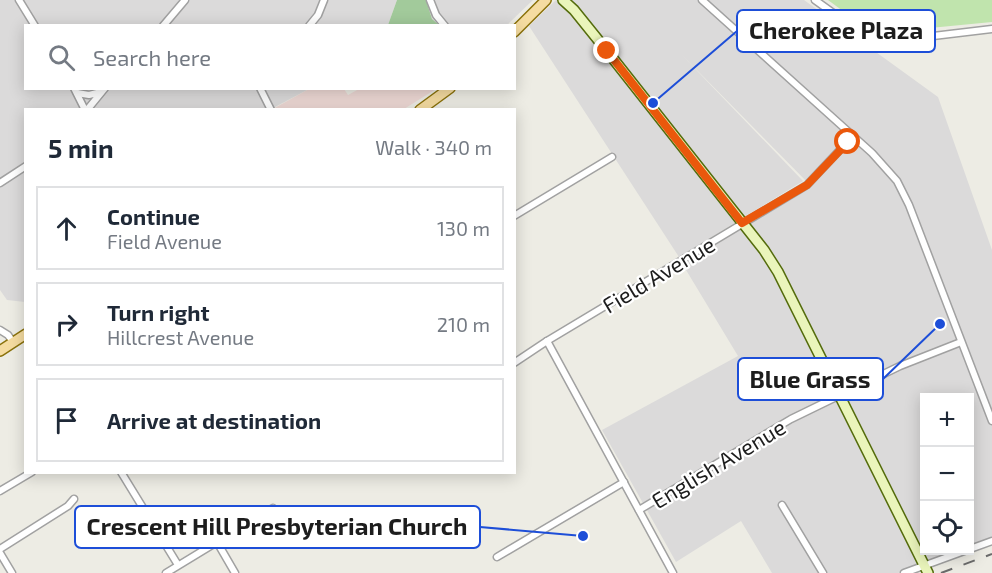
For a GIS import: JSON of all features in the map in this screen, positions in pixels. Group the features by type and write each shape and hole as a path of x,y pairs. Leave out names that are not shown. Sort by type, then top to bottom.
{"main road":[{"path":"516,30 546,0"},
{"path":"562,0 574,10 600,42 778,272 926,569"},
{"path":"423,108 447,90"},
{"path":"0,351 24,335"}],"street":[{"path":"19,0 34,24"},
{"path":"165,24 185,0"},
{"path":"311,24 318,15 324,0"},
{"path":"430,0 436,15 443,24"},
{"path":"702,0 853,136 886,168 904,194 992,422"},
{"path":"815,0 861,33 883,42 992,29"},
{"path":"75,91 89,95 103,90"},
{"path":"88,108 103,90"},
{"path":"261,90 270,108"},
{"path":"75,91 85,108"},
{"name":"Field Avenue","path":"516,362 807,185 853,136"},
{"path":"516,215 612,157"},
{"path":"0,183 24,167"},
{"path":"0,330 13,342"},
{"path":"548,341 673,573"},
{"name":"English Avenue","path":"639,510 772,429 900,366 961,342"},
{"path":"0,491 29,474"},
{"path":"122,474 178,566"},
{"path":"496,557 624,482"},
{"path":"0,549 69,506 74,499"},
{"path":"782,505 823,573"},
{"path":"166,573 273,508"},
{"path":"974,548 992,541"},
{"path":"217,542 235,573"},
{"path":"0,553 12,573"},
{"path":"904,573 926,569 957,555"}],"shaded area":[{"path":"0,0 397,0 388,24 24,24 24,90 307,90 273,108 24,108 24,302 7,300 0,290"},
{"path":"426,0 533,0 508,24 438,24 432,19"},
{"path":"556,0 804,0 938,97 992,250 992,538 974,545 974,393 920,393 920,555 948,555 898,573 772,573 741,521 676,562 602,430 738,356 683,265 811,186 681,54 803,181 679,257 529,26"},
{"path":"307,90 345,90 348,95 357,90 434,90 406,108 275,108"}],"green space":[{"path":"397,0 426,0 432,19 438,24 388,24"},
{"path":"828,0 992,0 992,22 878,33 866,28"}],"railway":[{"path":"941,573 992,554"}],"place":[{"name":"Cherokee Plaza","path":"653,103"},
{"name":"Blue Grass","path":"940,324"},
{"name":"Crescent Hill Presbyterian Church","path":"583,536"}],"route":[{"path":"607,51 742,223 807,185 848,142"}]}
